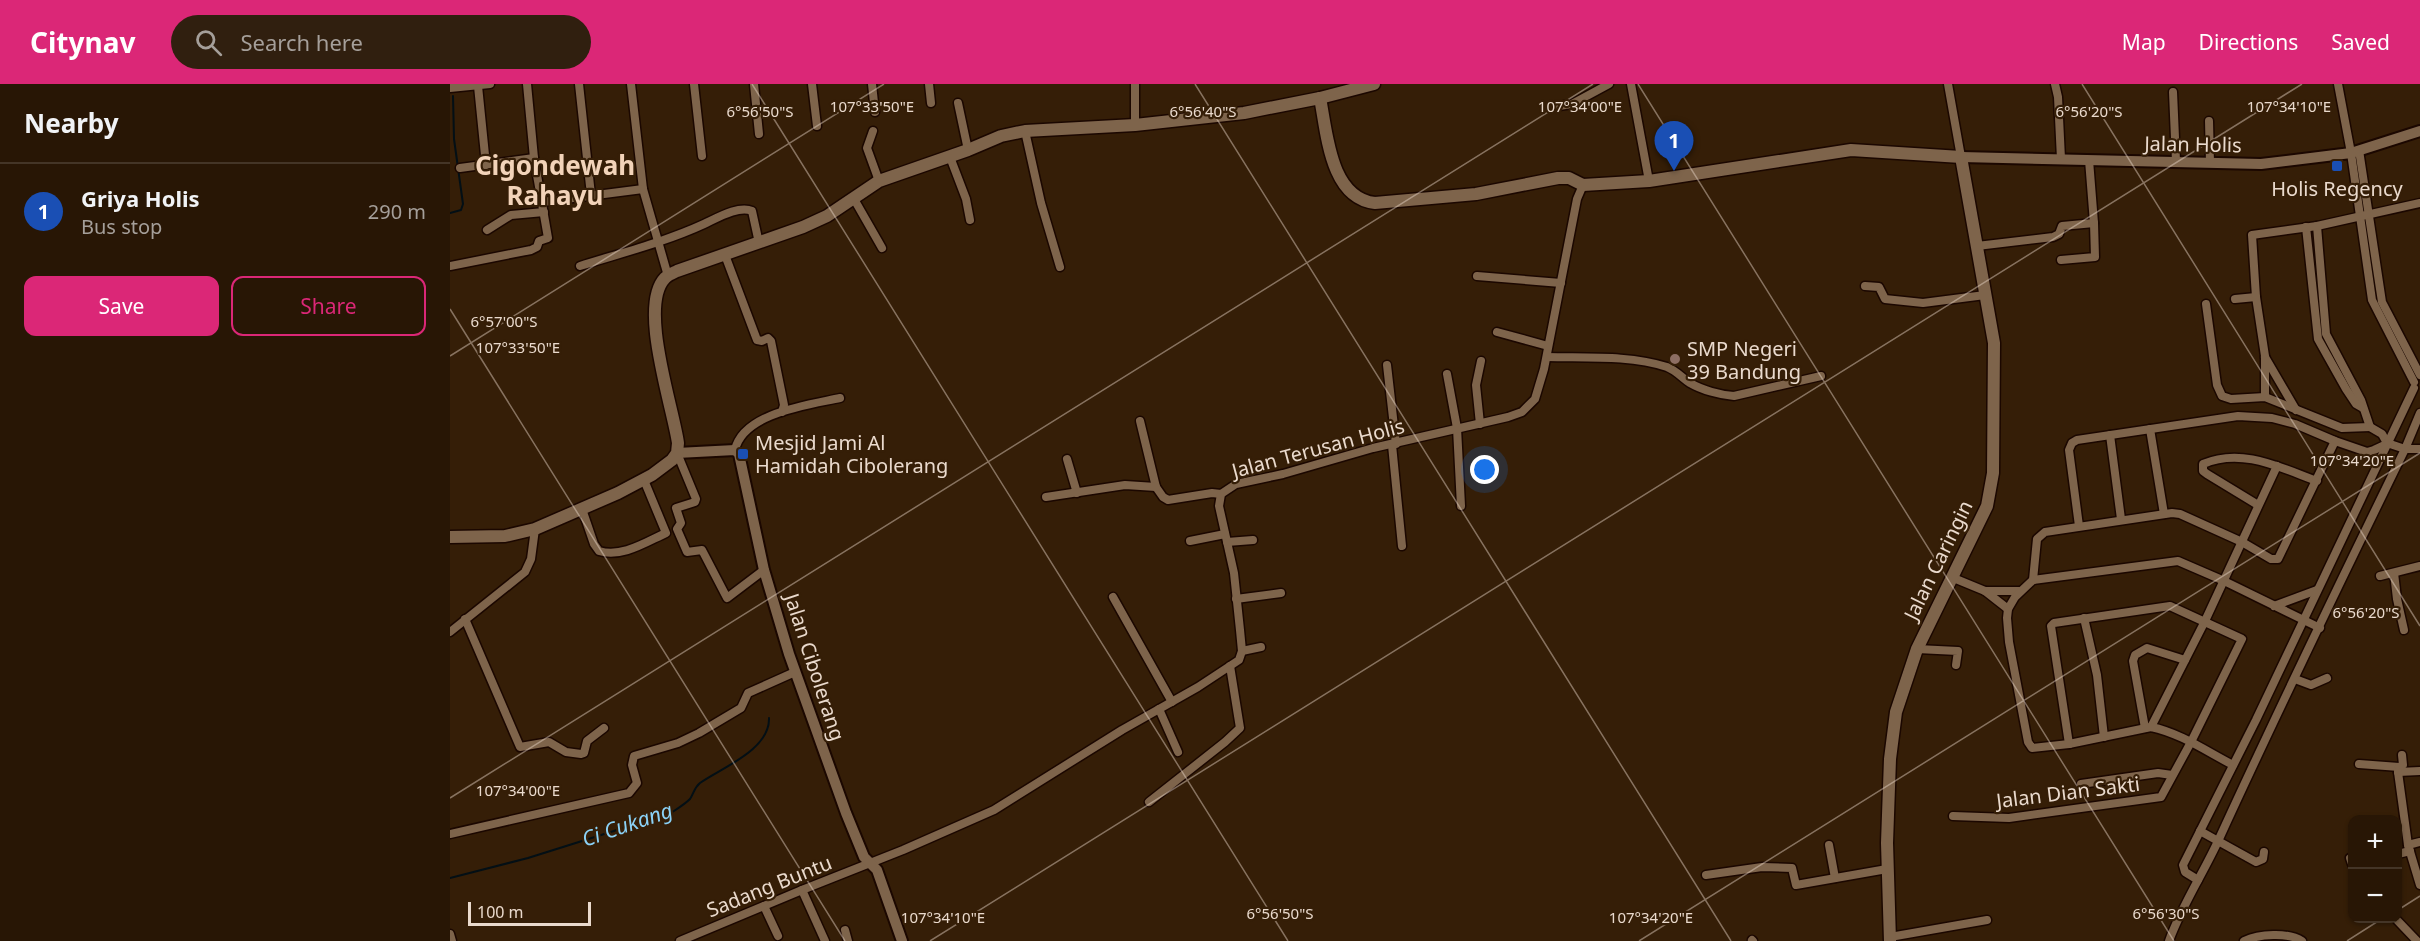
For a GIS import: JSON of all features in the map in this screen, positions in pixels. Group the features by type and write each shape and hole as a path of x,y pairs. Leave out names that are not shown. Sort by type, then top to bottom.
{"main road":[{"path":"450,537 505,536 536,529 644,480 672,460 677,453 677,433 659,357 655,327 655,301 668,276 803,227 854,199 879,181 950,157 1001,136 1025,131 1135,125 1244,113 1320,98 1374,84"},
{"path":"1320,98 1336,169 1348,190 1365,202 1476,194 1558,177 1569,178 1583,185 1649,181 1851,150 1961,157"},
{"name":"Jalan Caringin","path":"1890,939 1887,869 1892,741 1896,712 1917,649 1982,519 1989,498 1993,473 1994,347 1961,157"}],"street":[{"path":"450,88 489,84"},
{"path":"450,266 536,248 537,242 548,238 534,158 527,84"},
{"path":"579,84 591,195"},
{"path":"631,84 643,189 668,276"},
{"path":"694,84 702,156"},
{"path":"754,84 759,134"},
{"path":"812,84 817,126"},
{"path":"872,84 875,112"},
{"path":"929,84 931,103"},
{"path":"1135,84 1135,125"},
{"path":"1559,106 1572,104 1609,84"},
{"path":"1631,84 1649,181"},
{"path":"1948,84 1961,157"},
{"path":"2055,84 2058,97 2061,159"},
{"path":"2198,880 2185,872 2183,867 2417,383 2372,300 2365,216 2355,152 2338,84"},
{"path":"478,86 486,165"},
{"path":"2173,92 2175,161"},
{"path":"958,103 968,150"},
{"path":"2209,121 2210,163"},
{"path":"873,131 867,148 879,181"},
{"path":"1025,131 1041,203 1060,267"},
{"name":"Jalan Holis","path":"1961,157 2261,164 2355,152 2420,131"},
{"path":"950,157 966,199 970,220"},
{"path":"460,168 534,158"},
{"path":"2061,261 2095,257 2088,160"},
{"name":"Jalan Terusan Holis","path":"1242,651 1234,573 1219,506 1221,494 1236,484 1283,474 1373,448 1508,417 1528,407 1539,391 1577,199 1583,185"},
{"path":"542,202 643,189"},
{"path":"854,199 882,248"},
{"path":"2265,397 2265,356 2256,297 2252,236 2317,226 2420,203"},
{"path":"580,266 658,241 722,215 747,209 752,211 759,243"},
{"path":"488,230 511,215 544,212"},
{"path":"1977,246 2053,237 2059,234 2062,226 2094,223"},
{"path":"2313,256 2317,226"},
{"path":"2306,227 2313,256 2326,344 2361,400 2370,427"},
{"path":"725,255 757,340 762,341 769,338 771,341 784,405 782,411"},
{"path":"1478,276 1561,283"},
{"path":"1865,286 1879,287 1885,299 1912,303 1985,295"},
{"path":"2235,299 2256,297"},
{"path":"2206,304 2220,394 2230,399 2265,397 2342,428 2370,427 2382,434 2387,443 2405,449 2420,449"},
{"path":"1497,332 1548,346"},
{"path":"2265,356 2296,411"},
{"path":"1547,357 1630,361 1661,366 1676,371 1694,385 1723,395 1734,396 1821,376"},
{"path":"1480,424 1476,386 1481,362"},
{"path":"1387,365 1402,546"},
{"path":"1447,374 1457,428 1461,507"},
{"path":"582,509 594,544 603,553 627,550 677,529 681,523 676,508 696,501 691,482 677,453 735,450 737,441 744,433 782,411 840,398"},
{"path":"2169,941 2182,908 2218,842 2420,413"},
{"path":"2079,526 2070,469 2070,445 2074,441 2226,417 2256,417 2295,424 2367,452 2387,443"},
{"path":"1140,421 1156,487 1163,497 1168,500 1212,493 1221,494"},
{"path":"2151,429 2164,514"},
{"path":"2110,435 2121,519"},
{"path":"2033,580 2036,547 2039,535 2045,531 2164,514 2180,514 2242,542 2271,559 2278,559 2335,441"},
{"name":"Jalan Cibolerang","path":"735,450 741,462 764,570 795,672 855,835 864,857 877,870 902,941"},
{"path":"2258,505 2206,474 2203,471 2203,464 2241,458 2256,459 2317,481"},
{"path":"1067,459 1077,493"},
{"path":"2148,727 2205,621 2277,466"},
{"path":"644,480 666,533"},
{"path":"1046,497 1125,485 1156,487"},
{"path":"450,632 525,572 531,559 536,529"},
{"path":"677,529 687,552 702,550 727,598 764,570"},
{"path":"1190,541 1226,538 1253,540"},
{"path":"2233,765 2191,742 2163,730 2148,727 2069,744 2034,749 2029,746 2009,642 2008,609 2019,591 2033,580 2174,561 2182,562 2223,580 2320,628"},
{"path":"2380,576 2420,566"},
{"path":"2394,573 2404,630"},
{"path":"1951,577 1985,591 2008,609"},
{"path":"2274,606 2317,590"},
{"path":"1985,591 2019,591"},
{"path":"1236,599 1281,592"},
{"path":"1113,597 1172,702"},
{"path":"2069,744 2051,626 2056,622 2168,606 2205,621"},
{"path":"2084,618 2097,675 2104,737"},
{"path":"465,619 520,747 549,742 566,752 581,754 584,753 587,741 604,728"},
{"name":"Jalan Dian Sakti","path":"1953,816 2009,818 2157,798 2163,795 2241,643 2240,637 2205,621"},
{"path":"871,863 994,810 1230,666 1240,658 1242,651 1261,647"},
{"path":"2148,727 2133,661 2135,655 2147,648 2185,660"},
{"path":"1917,649 1958,651 1956,665"},
{"path":"1149,802 1240,728 1230,666"},
{"path":"450,834 629,793 637,783 632,765 636,754 678,743 699,733 741,708 748,693 795,672"},
{"path":"2295,679 2311,685 2327,678"},
{"path":"1159,709 1178,752"},
{"path":"2398,770 2403,765 2402,755"},
{"path":"2359,764 2420,771"},
{"path":"2398,770 2409,848 2420,885"},
{"path":"2081,784 2158,773 2172,775"},
{"path":"2200,831 2256,862 2263,859 2264,852"},
{"path":"2402,852 2420,842"},
{"path":"1829,845 1835,878"},
{"name":"Sadang Buntu","path":"680,941 871,863"},
{"path":"1706,875 1766,867 1793,869 1796,885 1887,869"},
{"path":"802,890 825,941"},
{"path":"764,906 778,936"},
{"path":"1890,939 1987,920"},
{"path":"2400,923 2417,938"},
{"path":"845,930 848,941"},
{"path":"450,934 452,941"},
{"path":"2244,941 2284,935 2293,936 2302,941"}],"waterway":[{"path":"450,213 461,210 463,204 454,139 453,96"},
{"name":"Ci Cukang","path":"450,878 528,858 671,813 690,799 700,783 753,749 762,740 769,718"}],"place":[{"name":"Holis Regency","path":"2337,166"},
{"name":"Griya Holis","path":"1674,171"},
{"name":"SMP Negeri 39 Bandung","path":"1675,359"},
{"name":"Mesjid Jami Al Hamidah Cibolerang","path":"743,454"}],"district":[{"name":"Cigondewah Rahayu","path":"555,180"}]}
